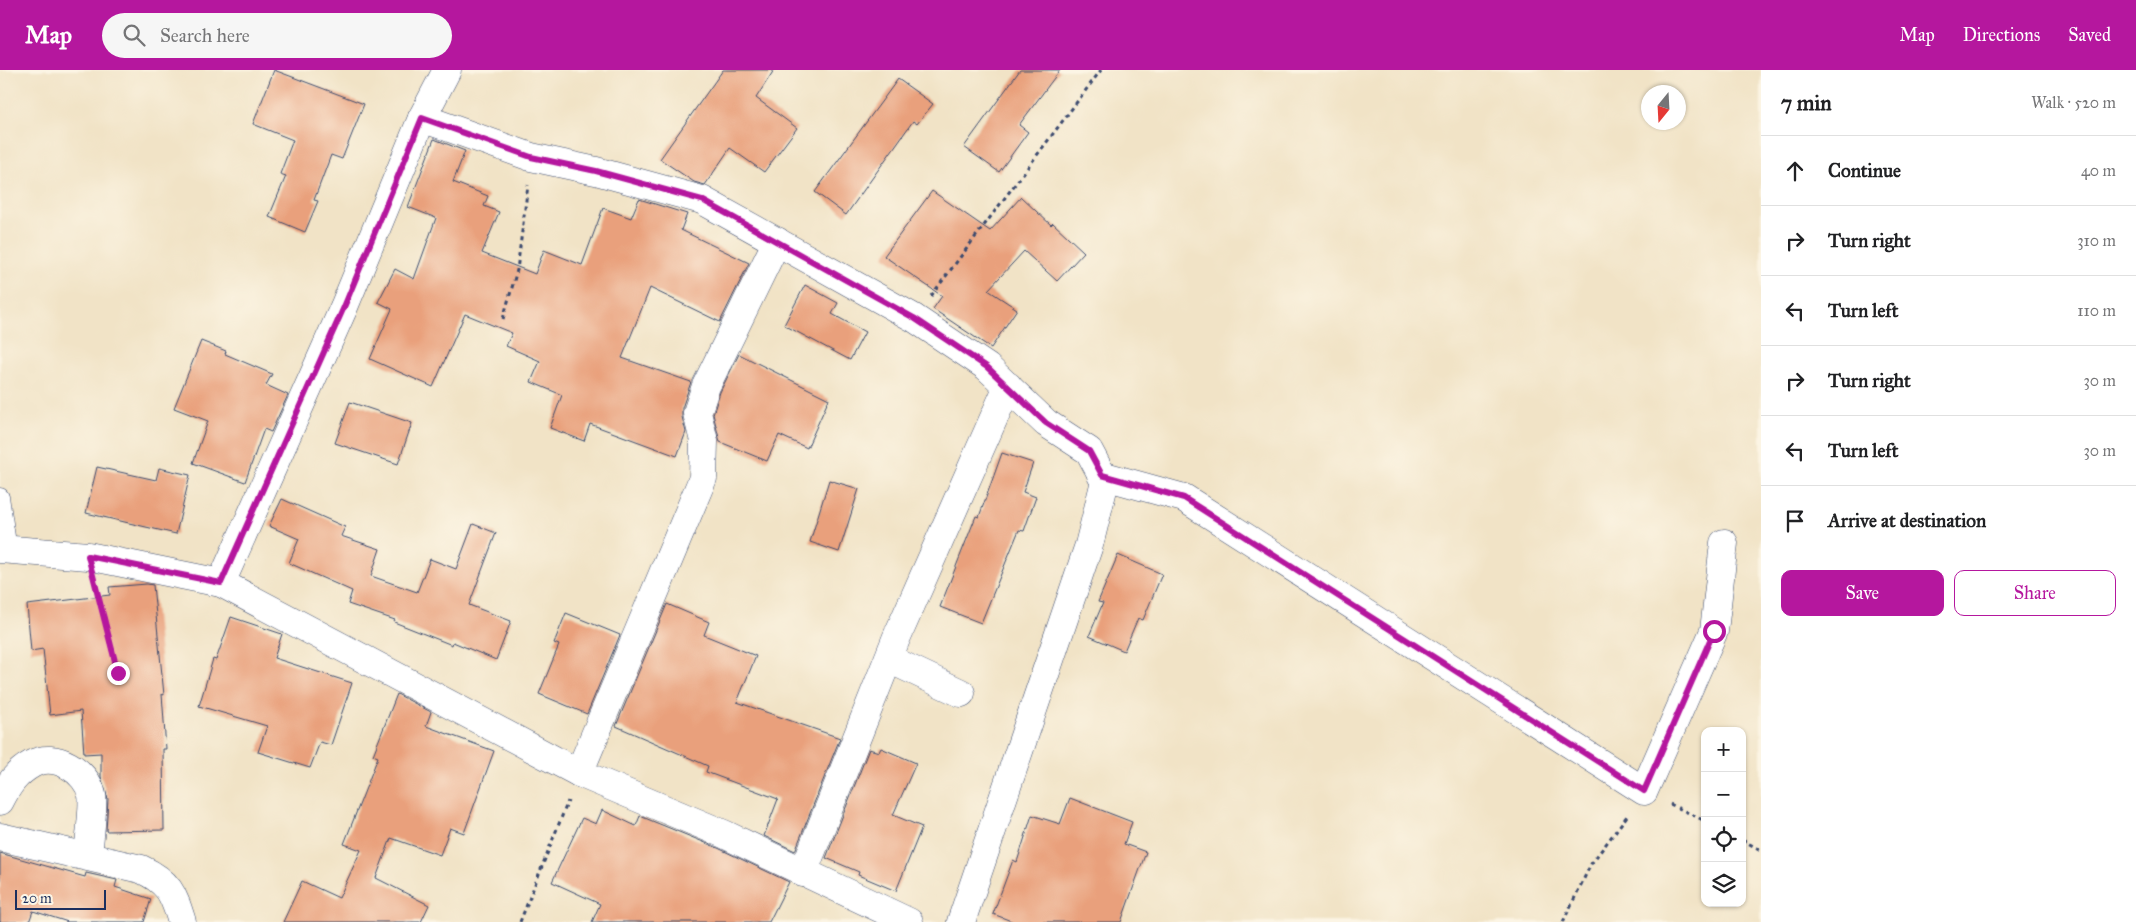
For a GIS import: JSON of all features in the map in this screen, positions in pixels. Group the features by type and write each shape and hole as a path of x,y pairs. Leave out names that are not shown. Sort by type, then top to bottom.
{"street":[{"path":"221,583 344,307 422,118 447,70"},
{"path":"422,118 531,157 596,171 702,200 914,318 987,367 1046,423 1089,451 1105,481 1089,545 961,922"},
{"path":"579,772 703,478 704,441 697,413 706,386 777,241"},
{"path":"803,873 889,659 1008,386"},
{"path":"1102,475 1184,498 1644,791 1714,631 1724,543"},
{"path":"4,550 88,556 221,583 579,772 724,834 909,922"},
{"path":"889,659 961,693"},
{"path":"0,801 10,781 34,763 52,760 71,766 85,777 92,796 88,856"},
{"path":"0,836 140,869 157,876 168,886 176,900 182,922"}],"lane":[{"path":"0,496 4,550"}],"path":[{"path":"914,318 1101,70"},
{"path":"502,319 517,270 531,157"},
{"path":"88,556 118,673"},
{"path":"520,922 579,772"},
{"path":"1563,922 1591,864 1611,840 1644,791 1701,819"},
{"path":"1746,842 1761,850"}],"building":[{"path":"274,70 364,104 342,159 331,155 314,200 318,201 305,232 269,217 286,176 280,174 293,140 253,124"},
{"path":"723,70 774,70 756,98 797,128 764,172 730,148 705,185 694,182 660,159"},
{"path":"1020,70 1060,70 1019,125 1028,132 999,172 964,147"},
{"path":"898,79 933,104 917,124 913,121 846,215 815,192"},
{"path":"434,139 465,151 453,182 488,196 484,206 499,212 482,253 535,274 544,250 582,265 603,208 631,218 639,199 687,214 681,230 749,263 720,322 650,288 622,358 691,382 682,408 686,432 677,456 590,424 584,441 550,428 562,395 531,382 540,361 506,346 512,333 465,314 433,387 370,359 392,309 378,302 395,269 414,279 436,218 408,207"},
{"path":"932,191 990,231 1021,197 1084,252 1057,281 1024,251 988,290 1017,309 991,348 933,309 942,296 884,256"},
{"path":"805,285 838,303 832,314 865,332 850,360 784,325"},
{"path":"201,341 226,351 225,354 272,374 266,385 288,395 271,432 264,429 245,482 193,463 208,421 174,408"},
{"path":"739,354 829,399 807,448 779,435 767,461 720,442 713,414 720,392"},
{"path":"350,402 412,423 398,464 335,443"},
{"path":"1002,453 1033,463 1023,492 1036,497 1024,531 1019,530 981,623 940,607 976,516 979,517"},
{"path":"97,467 156,480 159,468 190,475 176,534 86,513"},
{"path":"829,480 859,489 839,552 810,542"},
{"path":"282,499 345,527 341,536 380,549 371,576 417,592 430,559 456,569 473,524 496,533 469,605 511,621 496,660 453,642 452,645 394,622 395,620 348,604 352,591 289,563 299,539 269,526"},
{"path":"1118,555 1162,574 1143,620 1138,618 1124,651 1089,636 1103,603 1098,602"},
{"path":"153,585 164,695 162,694 166,749 163,749 164,830 106,831 108,799 101,777 101,753 84,754 81,711 50,715 43,649 31,651 27,605 110,595 109,587"},
{"path":"667,604 709,622 704,635 756,656 737,702 840,738 795,851 764,836 778,799 706,772 708,766 616,726"},
{"path":"566,613 620,635 587,714 539,694 559,645 554,643"},
{"path":"231,617 282,634 274,658 352,683 331,745 320,742 310,768 258,752 267,726 199,706 213,659 216,660"},
{"path":"397,694 431,712 426,726 494,751 464,833 450,828 440,855 391,838 376,878 429,905 421,922 283,922 302,881 339,898 361,850 344,844 378,757 373,755"},
{"path":"881,748 916,763 893,815 922,827 896,891 858,875 859,872 826,858 869,749 879,752"},
{"path":"1070,798 1132,822 1124,844 1146,852 1121,922 1014,922 993,914 1013,860 1017,862 1032,815 1060,824"},
{"path":"602,810 636,826 640,816 718,848 789,882 769,922 592,922 600,904 552,882 582,818 596,824"},
{"path":"0,853 85,877 86,873 117,880 115,887 151,899 144,922 68,922 33,911 29,922 0,922"}],"route":[{"path":"118,673 88,556 221,583 344,307 422,118 531,157 596,171 702,200 914,318 987,367 1046,423 1089,451 1102,475 1184,498 1644,791 1714,631"}]}
